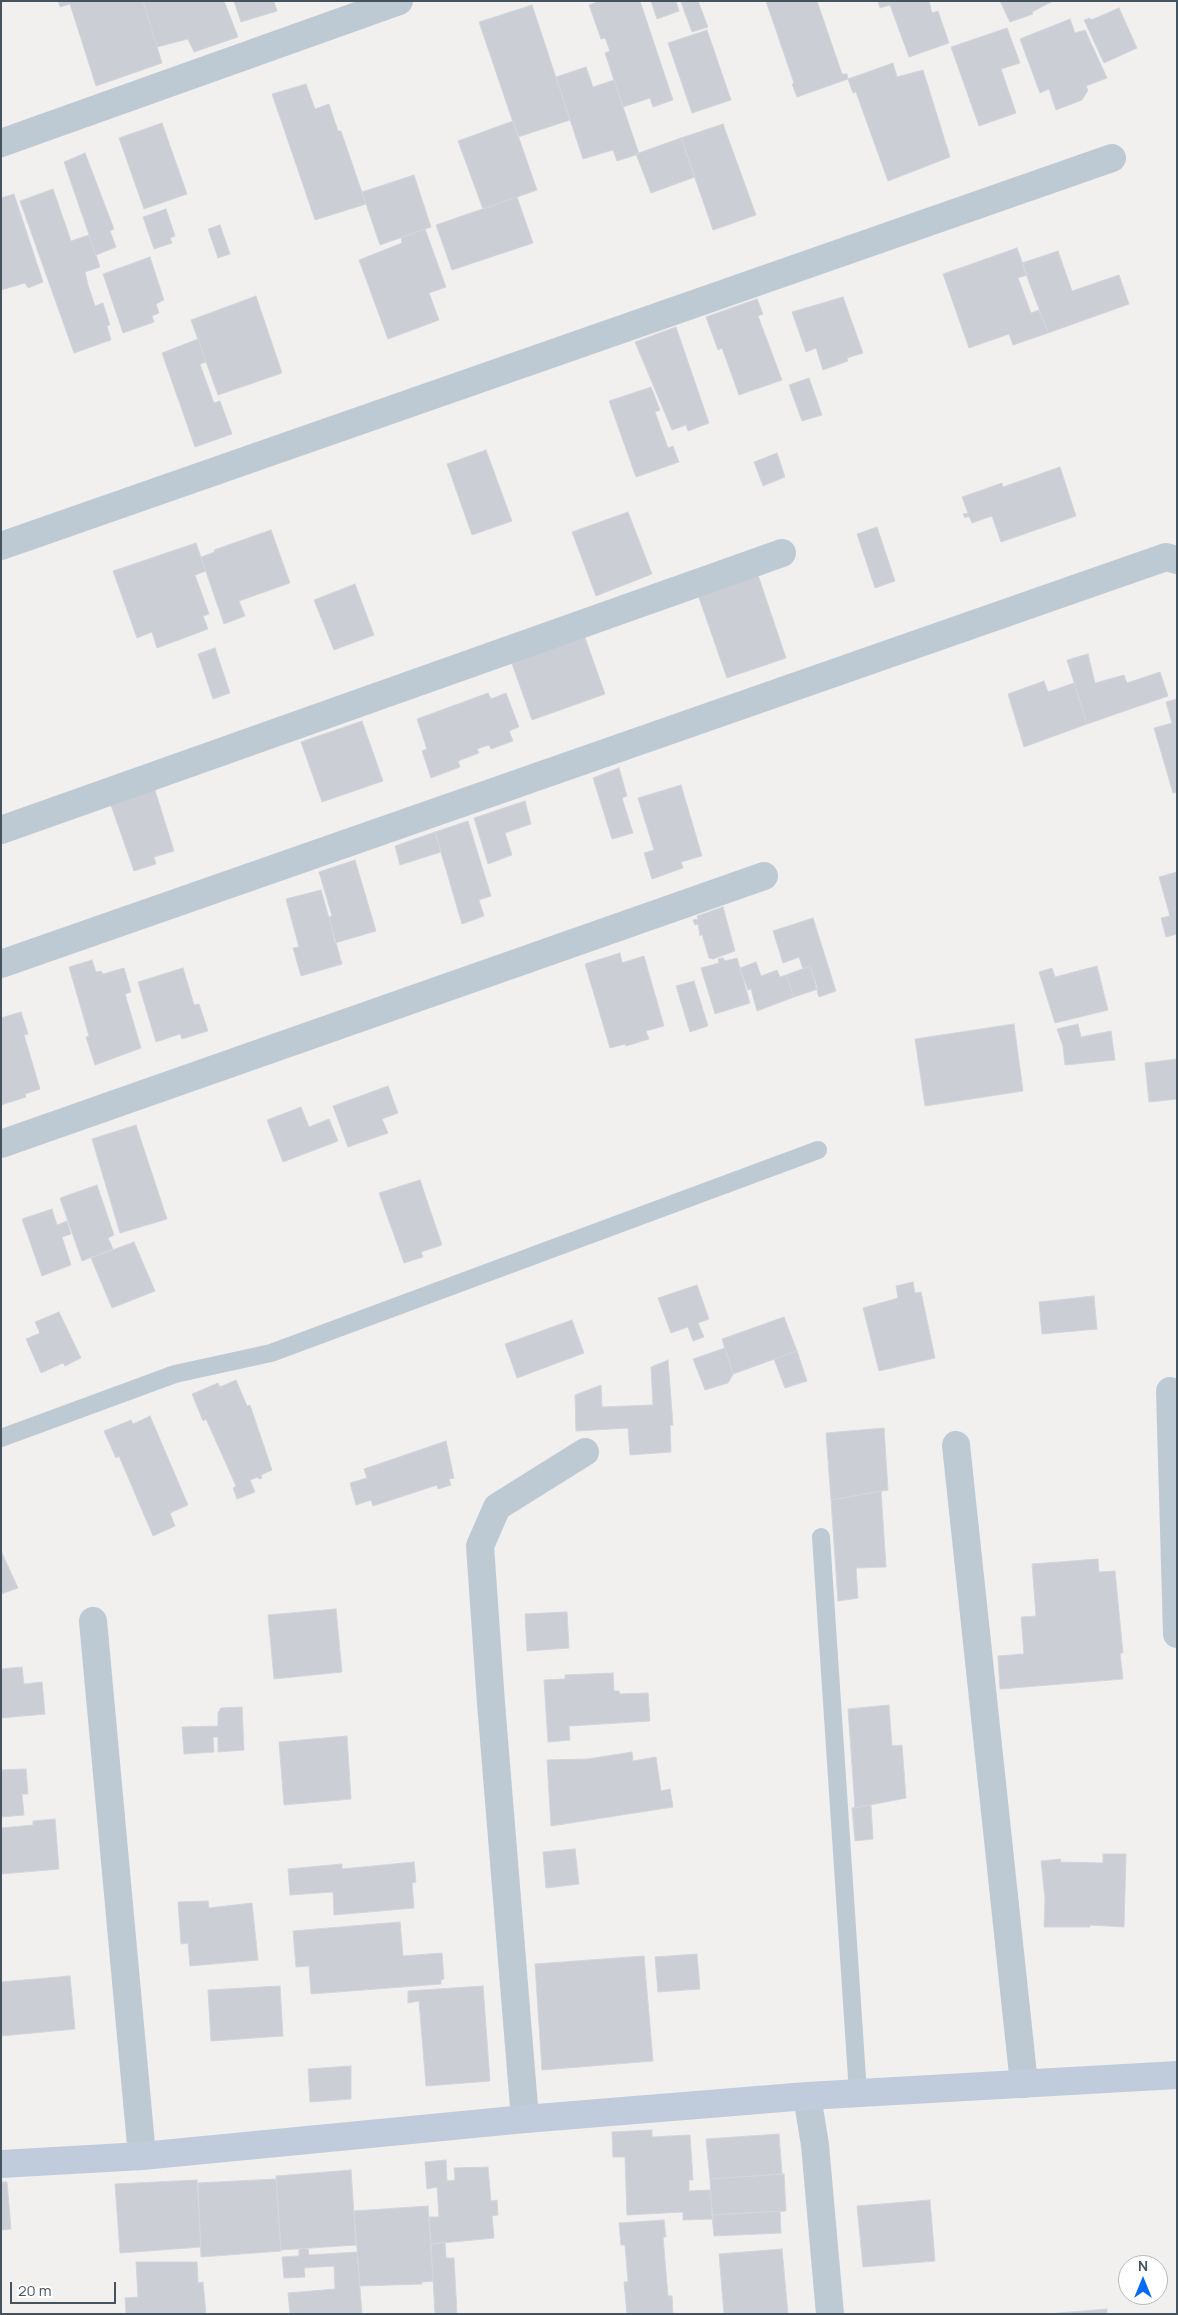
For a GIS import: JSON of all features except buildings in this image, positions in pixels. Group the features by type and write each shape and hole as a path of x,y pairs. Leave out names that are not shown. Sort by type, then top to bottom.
{"street":[{"path":"1,143 399,1"},
{"path":"1,546 1112,158"},
{"path":"1,830 782,553"},
{"path":"1,964 1166,557 1177,560"},
{"path":"1,1144 764,876"},
{"path":"1170,1391 1177,1634"},
{"path":"956,1445 1024,2084"},
{"path":"525,2119 490,1703 480,1546 497,1508 585,1452"},
{"path":"93,1621 142,2156"},
{"path":"1,2164 142,2156 525,2119 808,2096 1177,2075"},
{"path":"808,2096 815,2145 830,2314"}],"lane":[{"path":"1,1438 175,1374 271,1353 818,1150"},
{"path":"821,1537 858,2094"}]}
